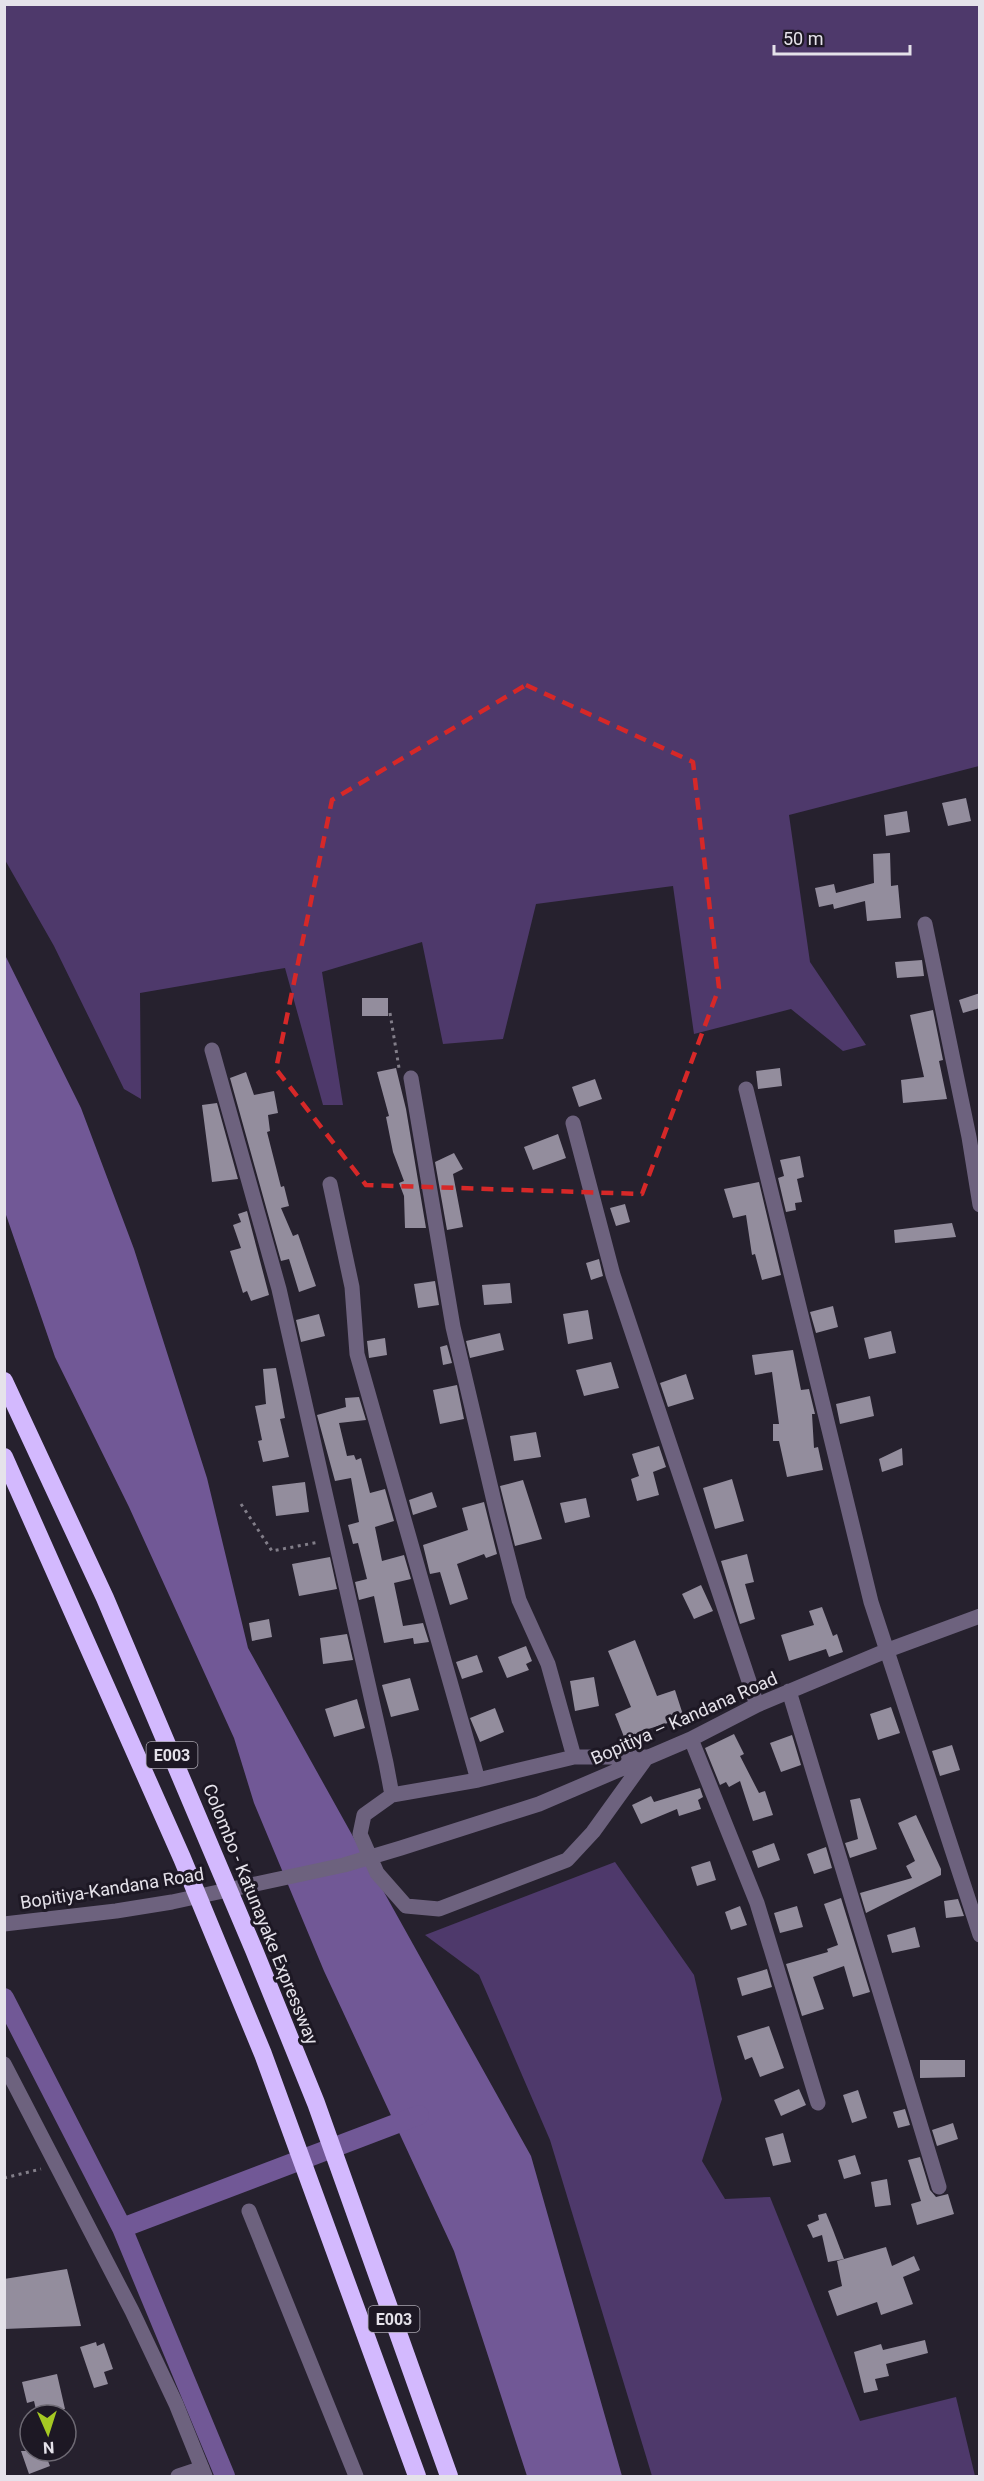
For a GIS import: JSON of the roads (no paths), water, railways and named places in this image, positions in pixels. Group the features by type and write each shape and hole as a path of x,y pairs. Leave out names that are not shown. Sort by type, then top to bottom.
{"highway":[{"name":"Colombo - Katunayake Expressway","path":"4,1381 105,1598 254,1950 327,2134 449,2476"},
{"name":"E003","path":"4,1457 182,1858 263,2054 417,2476"}],"street":[{"path":"925,924 969,1137 980,1205"},
{"path":"212,1050 279,1289 392,1795"},
{"path":"412,1085 453,1327 497,1514 519,1600 548,1664 574,1757"},
{"path":"746,1089 871,1602 980,1935"},
{"path":"573,1123 613,1275 757,1705"},
{"path":"330,1184 352,1287 357,1354 478,1780"},
{"name":"Bopitiya – Kandana Road","path":"401,1848 539,1804 691,1739 789,1691 888,1650 980,1616"},
{"path":"789,1691 939,2187"},
{"path":"691,1739 757,1903 818,2103"},
{"path":"574,1757 647,1757 593,1832 567,1860 439,1909 406,1906 377,1873 360,1834 364,1815 392,1795 478,1780 574,1757"},
{"name":"Bopitiya-Kandana Road","path":"4,1924 172,1902 344,1865 401,1848"},
{"path":"4,2064 132,2311 176,2404 203,2472 178,2476"},
{"path":"249,2211 356,2476"}],"waterway":[{"path":"4,1998 122,2228 225,2476"},
{"path":"122,2228 419,2115"}]}
